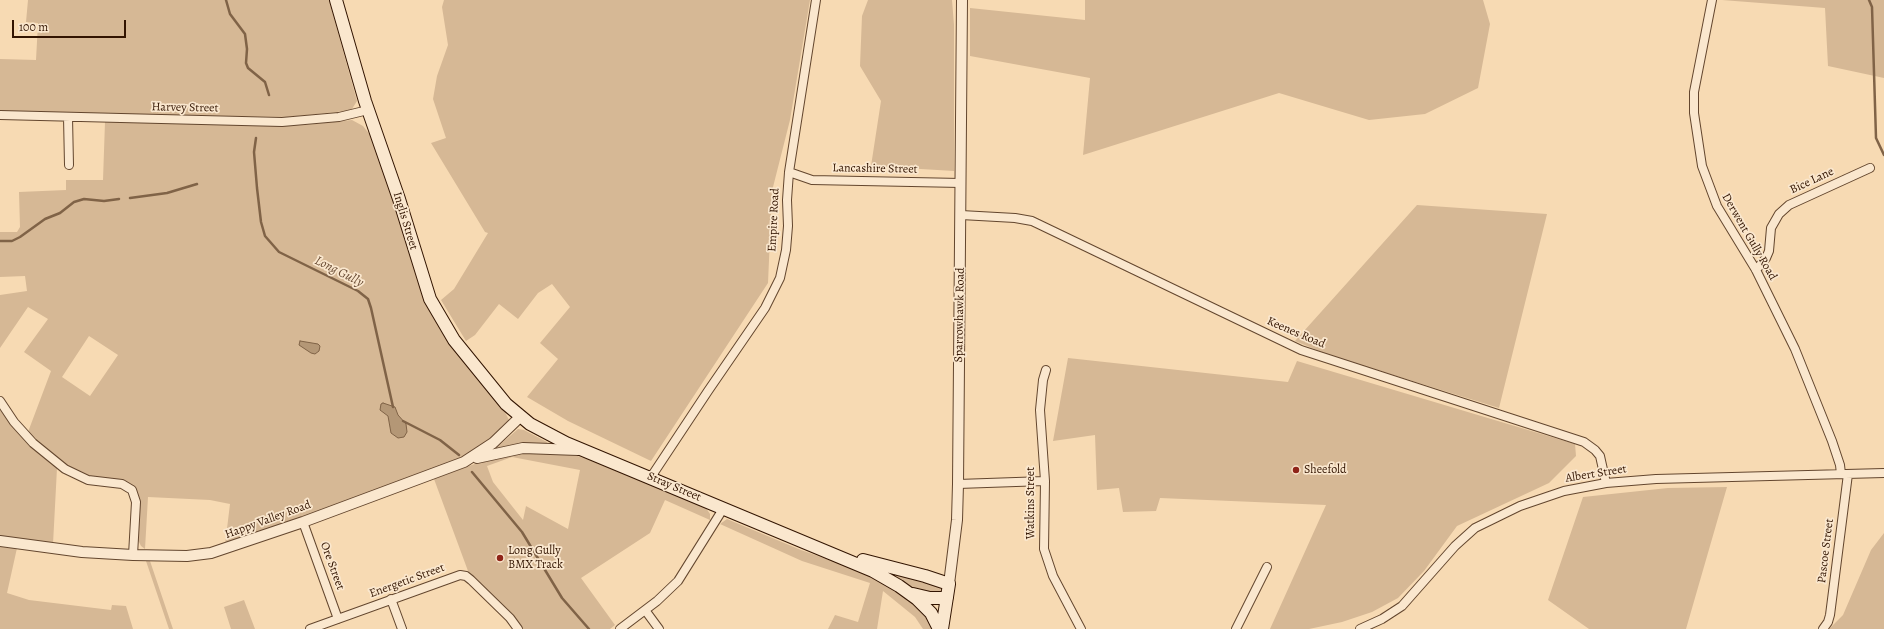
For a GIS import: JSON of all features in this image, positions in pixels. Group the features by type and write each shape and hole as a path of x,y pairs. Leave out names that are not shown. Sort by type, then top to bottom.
{"main road":[{"name":"Inglis Street","path":"336,0 368,110 399,199 426,288 438,314 454,340 501,398 520,417"},
{"name":"Stray Street","path":"520,417 544,432 583,450 652,477 723,509 873,571 911,594 931,613 939,629"},
{"name":"Stray Street","path":"830,552 919,574 949,584"},
{"name":"Sparrowhawk Road","path":"942,629 949,584"},
{"path":"911,594 930,598 947,598"}],"street":[{"name":"Empire Road","path":"652,477 708,391 765,308 780,278 786,250 789,172 816,0"},
{"name":"Sparrowhawk Road","path":"949,584 957,520 958,484 962,0"},
{"name":"Derwent Gully Road","path":"1712,0 1694,92 1694,113 1702,166 1717,206 1756,270 1795,349 1844,474"},
{"name":"Harvey Street","path":"0,115 282,122 339,117 368,110"},
{"path":"68,117 69,165"},
{"name":"Bice Lane","path":"1756,270 1766,258 1769,251 1771,228 1779,214 1789,205 1801,198 1870,168"},
{"name":"Lancashire Street","path":"789,172 812,180 961,183"},
{"name":"Keenes Road","path":"961,215 1015,218 1032,221 1301,350 1584,442 1595,450 1600,456 1606,483"},
{"name":"Watkins Street","path":"1046,370 1042,387 1040,410 1044,481 1043,540 1046,557 1053,576 1081,629"},
{"path":"0,401 24,433 58,464 71,473 88,480 126,486 133,492 136,499 133,555"},
{"name":"Happy Valley Road","path":"0,541 82,552 187,556 211,554 303,522 464,462 493,444 520,417"},
{"path":"464,462 523,448 583,450"},
{"name":"Pascoe Street","path":"1823,629 1830,616 1844,474"},
{"name":"Albert Street","path":"1360,629 1382,619 1402,606 1461,540 1480,525 1500,514 1531,502 1574,489 1606,483 1656,479 1884,474"},
{"path":"958,484 1044,481"},
{"path":"620,629 666,594 684,574 723,509"},
{"name":"Ore Street","path":"303,522 338,619"},
{"path":"1236,629 1267,567"},
{"name":"Energetic Street","path":"310,629 456,575 463,575 472,580 506,614 518,629"},
{"path":"391,599 402,629"},
{"path":"645,610 659,629"}],"shaded area":[{"path":"28,0 329,0 357,101 352,109 346,111 287,117 0,112 0,59 36,60 38,23 26,22"},
{"path":"444,0 810,0 790,120 772,191 768,283 651,461 568,421 527,397 558,359 540,343 570,307 552,284 538,293 518,319 499,304 475,335 466,341 441,300 454,289 488,233 485,232 431,143 446,138 433,99 437,76 448,45 442,7"},
{"path":"868,0 952,0 954,25 954,171 871,166 881,101 860,66 862,16"},
{"path":"1085,0 1483,0 1490,24 1478,88 1425,114 1369,120 1279,93 1083,155 1090,78 970,56 970,8 1085,20"},
{"path":"1722,0 1884,0 1884,78 1828,66 1825,8"},
{"path":"352,120 363,126 371,136 396,208 417,280 430,312 441,331 505,412 509,420 490,441 462,458 225,545 230,504 210,500 148,497 145,549 141,546 138,540 140,502 136,488 126,481 89,477 77,472 64,464 28,432 51,371 24,352 48,319 28,307 0,348 0,295 27,291 25,276 0,277 0,232 17,232 20,227 19,192 66,190 66,180 103,180 105,122 273,126 306,125","holes":["89,336 118,355 90,396 62,377"]},
{"path":"1417,205 1547,214 1499,408 1329,355 1295,341"},
{"path":"300,341 318,344 320,346 319,351 315,354 311,353 299,345"},
{"path":"1068,358 1288,382 1297,361 1575,444 1576,456 1549,483 1457,526 1424,571 1398,598 1372,612 1342,622 1309,629 1270,629 1326,505 1160,498 1156,511 1123,512 1119,488 1097,490 1095,435 1053,441"},
{"path":"383,403 395,407 398,415 406,424 407,432 404,437 398,438 391,433 388,416 380,410 381,404"},
{"path":"0,410 25,441 57,468 53,544 0,536"},
{"path":"518,429 524,430 547,442 548,445 495,449"},
{"path":"524,451 571,454 587,459 706,508 710,514 710,520 665,500 650,533 581,578 615,625 610,629 522,629 511,614 468,571 434,479 496,456","holes":["512,457 580,470 568,529 526,506 523,520 493,482 487,466"]},
{"path":"1727,487 1686,629 1589,629 1548,600 1583,497 1668,488"},
{"path":"727,519 801,550 855,569 895,588 924,612 933,629 923,629 915,617 883,591 877,629 828,629 835,615 858,622 870,583 802,561 720,524"},
{"path":"1884,533 1884,629 1829,629 1843,615 1871,550"},
{"path":"0,546 17,548 7,593 29,600 111,610 112,605 126,606 133,629 0,629"},
{"path":"146,561 150,561 173,629 169,629"},
{"path":"885,570 927,582 940,588 942,592 921,593"},
{"path":"244,600 255,629 231,629 224,607"}],"waterway":[{"name":"Long Gully","path":"226,0 230,14 245,34 247,49 246,63 248,68 265,82 269,95"},
{"path":"1869,0 1872,7 1876,138 1884,155"},
{"name":"Long Gully","path":"256,138 254,152 257,188 261,222 265,236 279,252 358,291 368,299 393,407"},
{"path":"130,198 167,193 197,184"},
{"path":"0,241 12,241 20,237 45,219 60,213 74,202 84,199 104,201 119,199"},
{"name":"Long Gully","path":"403,421 440,440 459,455"},
{"name":"Long Gully","path":"472,472 522,532 562,598 589,629"}],"place":[{"name":"Sheefold","path":"1296,470"},
{"name":"Long Gully BMX Track","path":"500,558"}]}
